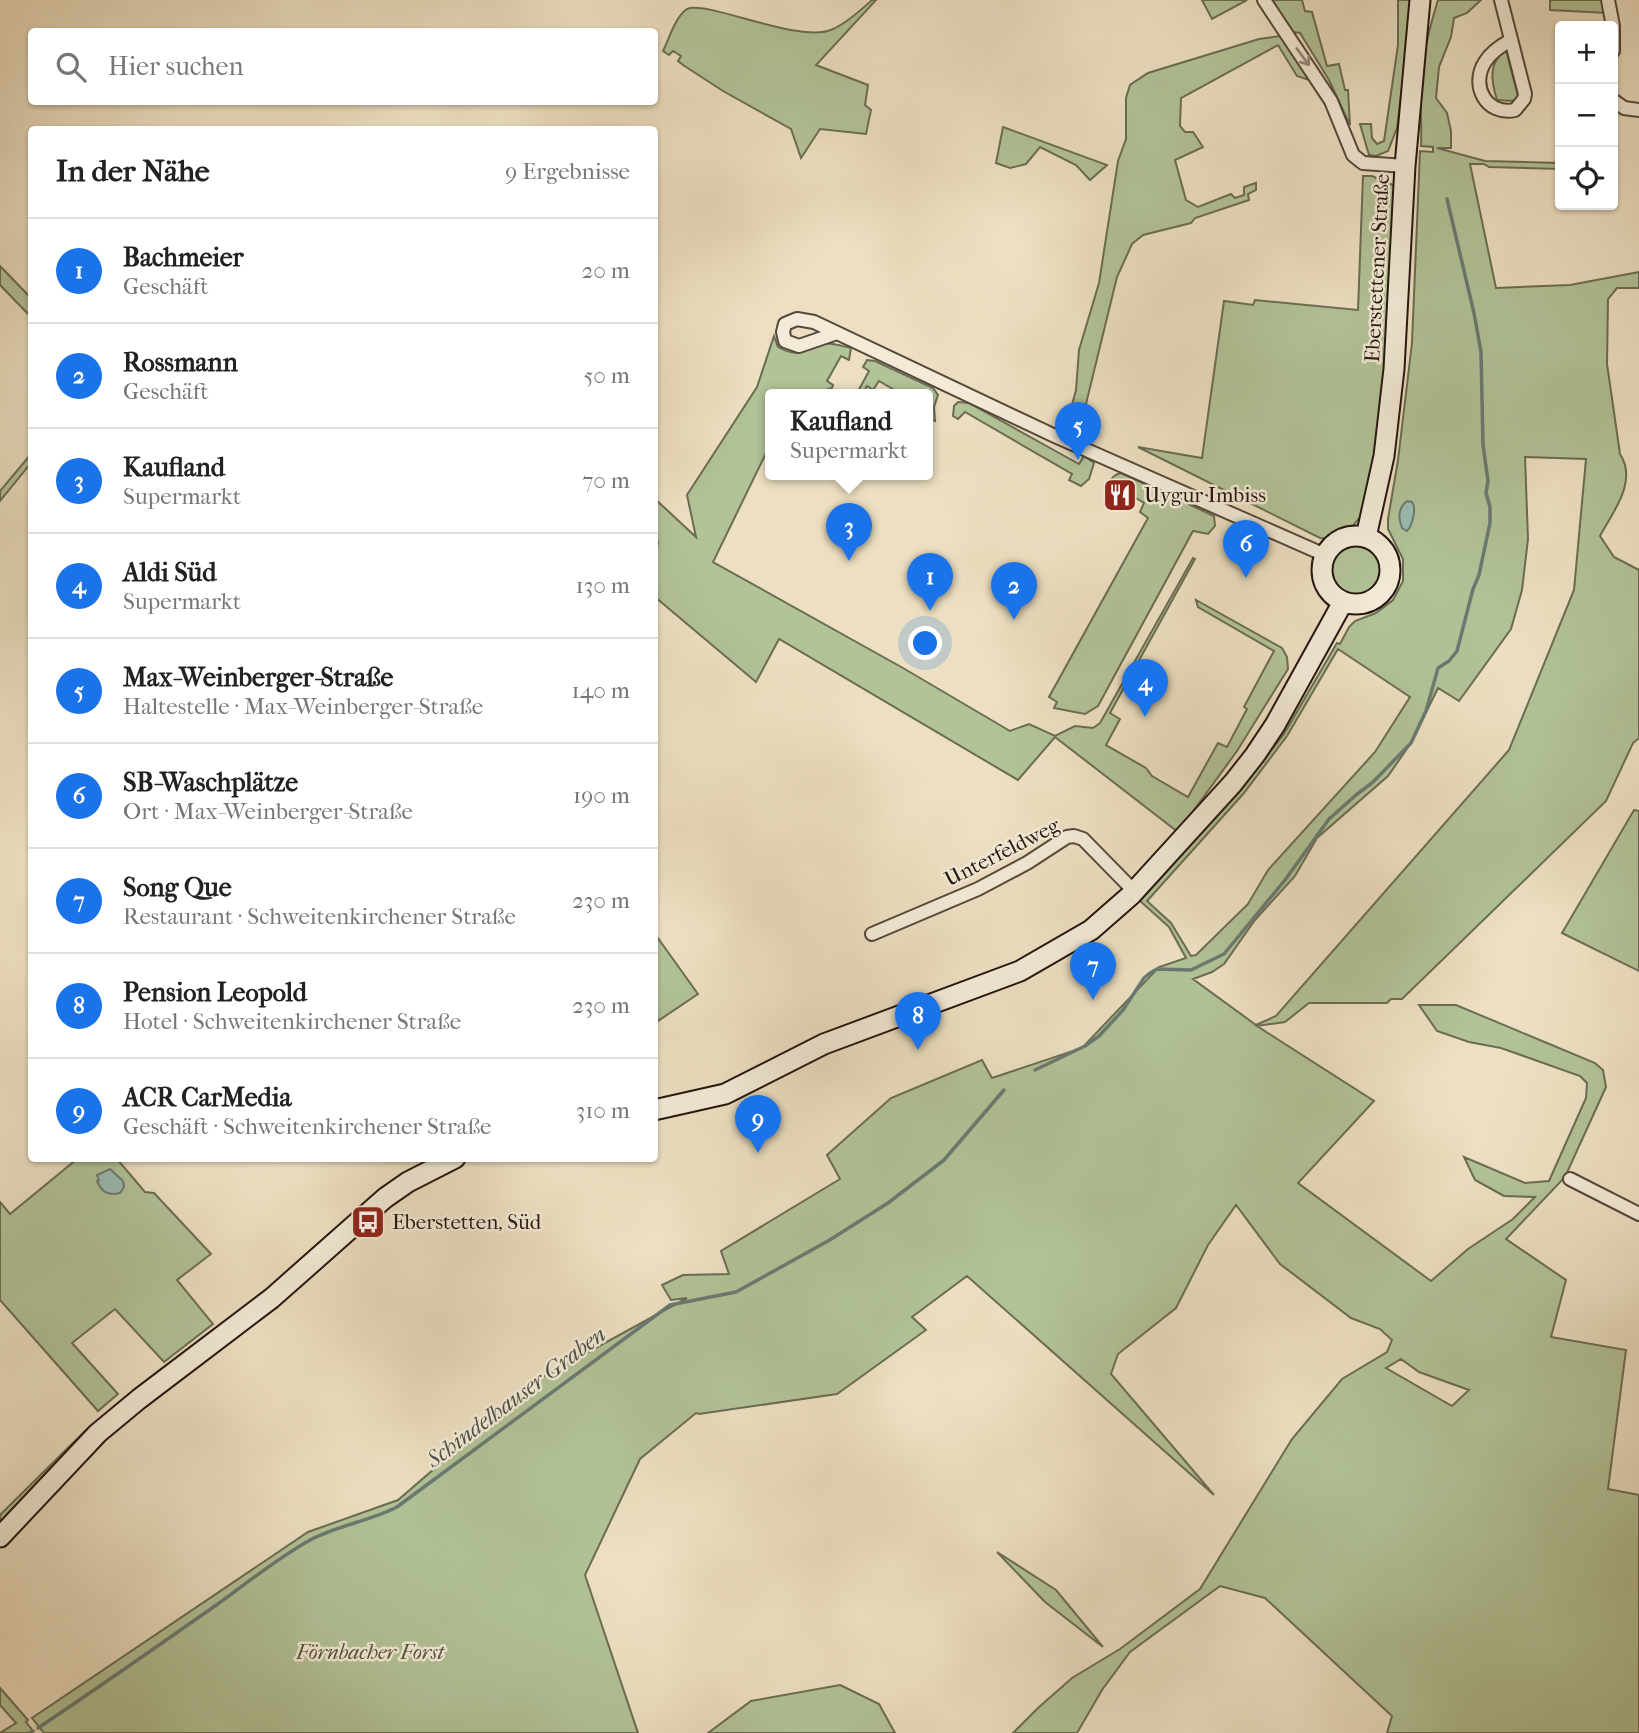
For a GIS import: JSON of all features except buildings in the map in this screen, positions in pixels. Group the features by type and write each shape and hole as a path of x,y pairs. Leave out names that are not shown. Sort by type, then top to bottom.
{"main road":[{"name":"Eberstettener Straße","path":"1366,537 1384,456 1390,408 1398,317 1405,166 1420,0"},
{"path":"1347,537 1366,537 1384,550 1389,560 1388,582 1383,592 1375,599 1353,604 1333,596 1322,577 1325,555 1331,547 1347,537"},
{"path":"658,1110 724,1094 816,1047 1031,966 1091,930 1135,891 1255,755 1275,725 1343,601"},
{"path":"0,1537 93,1453 162,1383 272,1297 385,1198 408,1182 447,1162"}],"street":[{"path":"1264,0 1322,85 1341,121 1353,155 1363,163 1405,166"},
{"path":"1501,0 1525,94 1515,110 1502,112 1494,109 1485,100 1480,74 1487,59 1511,40"},
{"path":"1608,0 1612,21"},
{"path":"1618,104 1624,108 1639,110"},
{"path":"837,333 1074,445 1325,555"},
{"name":"Unterfeldweg","path":"873,934 978,889 1027,863 1061,840 1074,836 1090,845 1135,891"},
{"path":"1570,1179 1639,1214"}],"green space":[{"path":"872,0 876,0 816,65 868,85 865,105 871,110 866,134 820,129 801,158 791,129 683,65 678,61 681,56 673,51 669,55 663,51 676,23 687,9 698,8 778,27 818,32 833,29"},
{"path":"1202,0 1247,0 1212,19"},
{"path":"1270,0 1302,0 1305,11 1312,12 1327,66 1339,64 1345,90 1348,90 1350,125 1329,80 1300,33 1293,32"},
{"path":"1398,0 1413,0 1397,128 1388,151 1376,156 1369,155 1360,124 1371,124 1372,138 1377,144 1384,141 1398,45"},
{"name":"Förnbacher Forst","path":"1438,0 1481,0 1467,13 1454,18 1451,37 1439,67 1436,98 1447,113 1451,148 1437,148 1485,161 1555,163 1555,169 1470,164 1496,288 1570,285 1639,272 1639,288 1617,288 1608,299 1607,364 1620,454 1626,475 1622,496 1600,536 1614,557 1639,570 1639,738 1633,743 1606,801 1402,999 1391,999 1387,1003 1309,1003 1285,1022 1257,1026 1374,1101 1298,1183 1431,1281 1468,1249 1513,1219 1535,1197 1504,1196 1475,1180 1464,1157 1525,1183 1549,1181 1586,1098 1587,1083 1580,1076 1501,1048 1469,1042 1437,1031 1419,1005 1456,1005 1595,1063 1603,1070 1606,1087 1565,1177 1506,1239 1566,1280 1551,1337 1626,1350 1608,1489 1639,1495 1639,1733 1387,1733 1392,1716 1265,1598 1220,1586 1130,1652 1102,1690 1077,1733 1013,1733 1072,1678 1120,1649 1200,1589 1292,1439 1342,1379 1387,1352 1392,1340 1380,1329 1351,1318 1280,1264 1236,1205 1208,1245 1176,1308 1118,1354 1111,1374 1214,1495 967,1276 912,1317 926,1330 837,1394 696,1413 640,1459 585,1575 638,1733 44,1733 32,1718 308,1532 398,1500 537,1380 687,1298 671,1300 662,1285 683,1275 729,1274 721,1251 840,1179 827,1155 891,1098 982,1060 992,1078 1082,1048 1159,967 1186,958 1169,927 1140,901 1241,790 1284,734 1349,627 1355,621 1376,613 1393,600 1403,581 1403,559 1388,529 1388,519 1412,343 1420,151 1433,152 1433,147 1421,146 1421,79","holes":["1525,457 1586,459 1574,590 1509,750 1276,1016 1256,1025 1193,979 1224,964 1255,920 1295,876 1317,838 1388,776 1411,743 1438,688 1459,701 1511,629 1522,590 1528,539","1338,649 1410,697 1375,752 1268,870 1248,904 1196,955 1191,956 1171,923 1147,901 1244,793 1287,736","1401,1359 1419,1372 1469,1390 1452,1406 1386,1368"]},
{"path":"1550,0 1605,0 1608,13 1550,10"},
{"path":"1280,36 1288,41 1309,80 1297,76 1278,45 1181,98 1180,126 1185,132 1193,132 1203,147 1175,160 1186,200 1198,207 1231,194 1235,198 1244,195 1244,187 1256,183 1256,190 1248,194 1249,200 1195,218 1191,223 1143,235 1132,244 1117,277 1084,412 1084,420 1091,426 1085,434 1071,427 1074,415 1070,412 1076,390 1079,350 1099,283 1118,161 1126,139 1126,98 1130,85 1148,73 1259,39"},
{"path":"1506,50 1518,96 1513,101 1497,100 1493,86 1492,72 1496,60"},
{"path":"1003,127 1107,165 1090,180 1076,165 1040,147 1026,164 1010,168 996,163"},
{"path":"1363,176 1372,176 1395,186 1394,263 1378,447 1361,516 1352,527 1331,539 1320,538 1138,447 1202,458 1224,301 1253,305 1255,300 1358,310"},
{"path":"0,266 28,295 28,314 0,285"},
{"path":"774,336 778,347 796,353 825,344 851,348 849,360 841,356 827,381 833,385 832,388 765,389 765,455 713,562 1010,731 1029,724 1055,736 1075,726 1093,728 1100,723 1193,558 1195,559 1110,713 1120,719 1106,745 1188,797 1218,743 1227,747 1247,709 1244,707 1274,651 1198,607 1196,600 1282,648 1287,657 1288,669 1237,751 1178,832 1055,737 1018,780 779,639 756,682 658,600 658,502 696,537 687,495 757,387"},
{"path":"867,360 875,361 933,388 938,395 934,407 935,421 933,420 933,389 893,389 879,381 874,389 867,386 865,389 859,389 869,371 863,367"},
{"path":"958,402 969,403 1079,464 1084,456 1094,463 1089,479 1081,486 1069,480 1072,474 965,412 958,419 953,416 954,406"},
{"path":"28,458 28,467 0,501 0,491"},
{"path":"1121,473 1214,516 1215,526 1208,534 1193,531 1098,706 1085,714 1054,708 1057,702 1049,697 1148,518 1140,512 1144,503 1116,486 1110,494 1110,481"},
{"path":"1355,541 1366,543 1379,554 1384,570 1382,581 1371,594 1355,599 1344,597 1331,586 1326,570 1328,559 1339,546"},
{"path":"1634,810 1639,811 1639,971 1562,933"},
{"path":"658,938 698,994 658,1021"},
{"path":"73,1162 120,1162 145,1192 154,1193 211,1254 177,1280 213,1324 164,1362 115,1309 72,1343 118,1394 98,1411 0,1300 0,1202 10,1214"},
{"path":"89,1429 0,1528 0,1515"},
{"path":"997,1552 1056,1590 1103,1647 1045,1602"},
{"path":"840,1685 879,1704 895,1733 708,1733 751,1701"},
{"path":"0,1688 28,1720 26,1722 33,1731 0,1733 16,1723 0,1705"}],"water":[{"path":"1407,501 1412,502 1414,508 1407,531 1402,528 1399,517 1400,510"},
{"path":"110,1169 123,1181 124,1187 120,1193 106,1192 97,1181 97,1175"}],"waterway":[{"name":"Schindelhauser Graben","path":"1035,1070 1085,1046 1099,1036 1123,1010 1150,973 1157,969 1191,970 1224,954 1285,880 1329,819 1373,782 1411,743 1426,711 1438,668 1449,661 1457,651 1479,575 1490,523 1490,507 1486,493 1488,481 1483,445 1481,352 1447,199"},
{"name":"Schindelhauser Graben","path":"38,1728 299,1546 322,1534 397,1507 670,1305 736,1292 828,1241 888,1203 944,1160 1004,1090"},
{"path":"0,1523 11,1512"},
{"name":"Schindelhauser Graben","path":"29,1733 33,1731"}],"place":[{"name":"Max-Weinberger-Straße","path":"1078,460"},
{"name":"Uygur Imbiss","path":"1120,495"},
{"name":"Kaufland","path":"849,561"},
{"name":"SB-Waschplätze","path":"1246,578"},
{"name":"Bachmeier","path":"930,611"},
{"name":"Rossmann","path":"1014,620"},
{"name":"Aldi Süd","path":"1145,717"},
{"name":"Song Que","path":"1093,1000"},
{"name":"Pension Leopold","path":"918,1050"},
{"name":"ACR CarMedia","path":"758,1153"},
{"name":"Eberstetten, Süd","path":"368,1222"}]}
